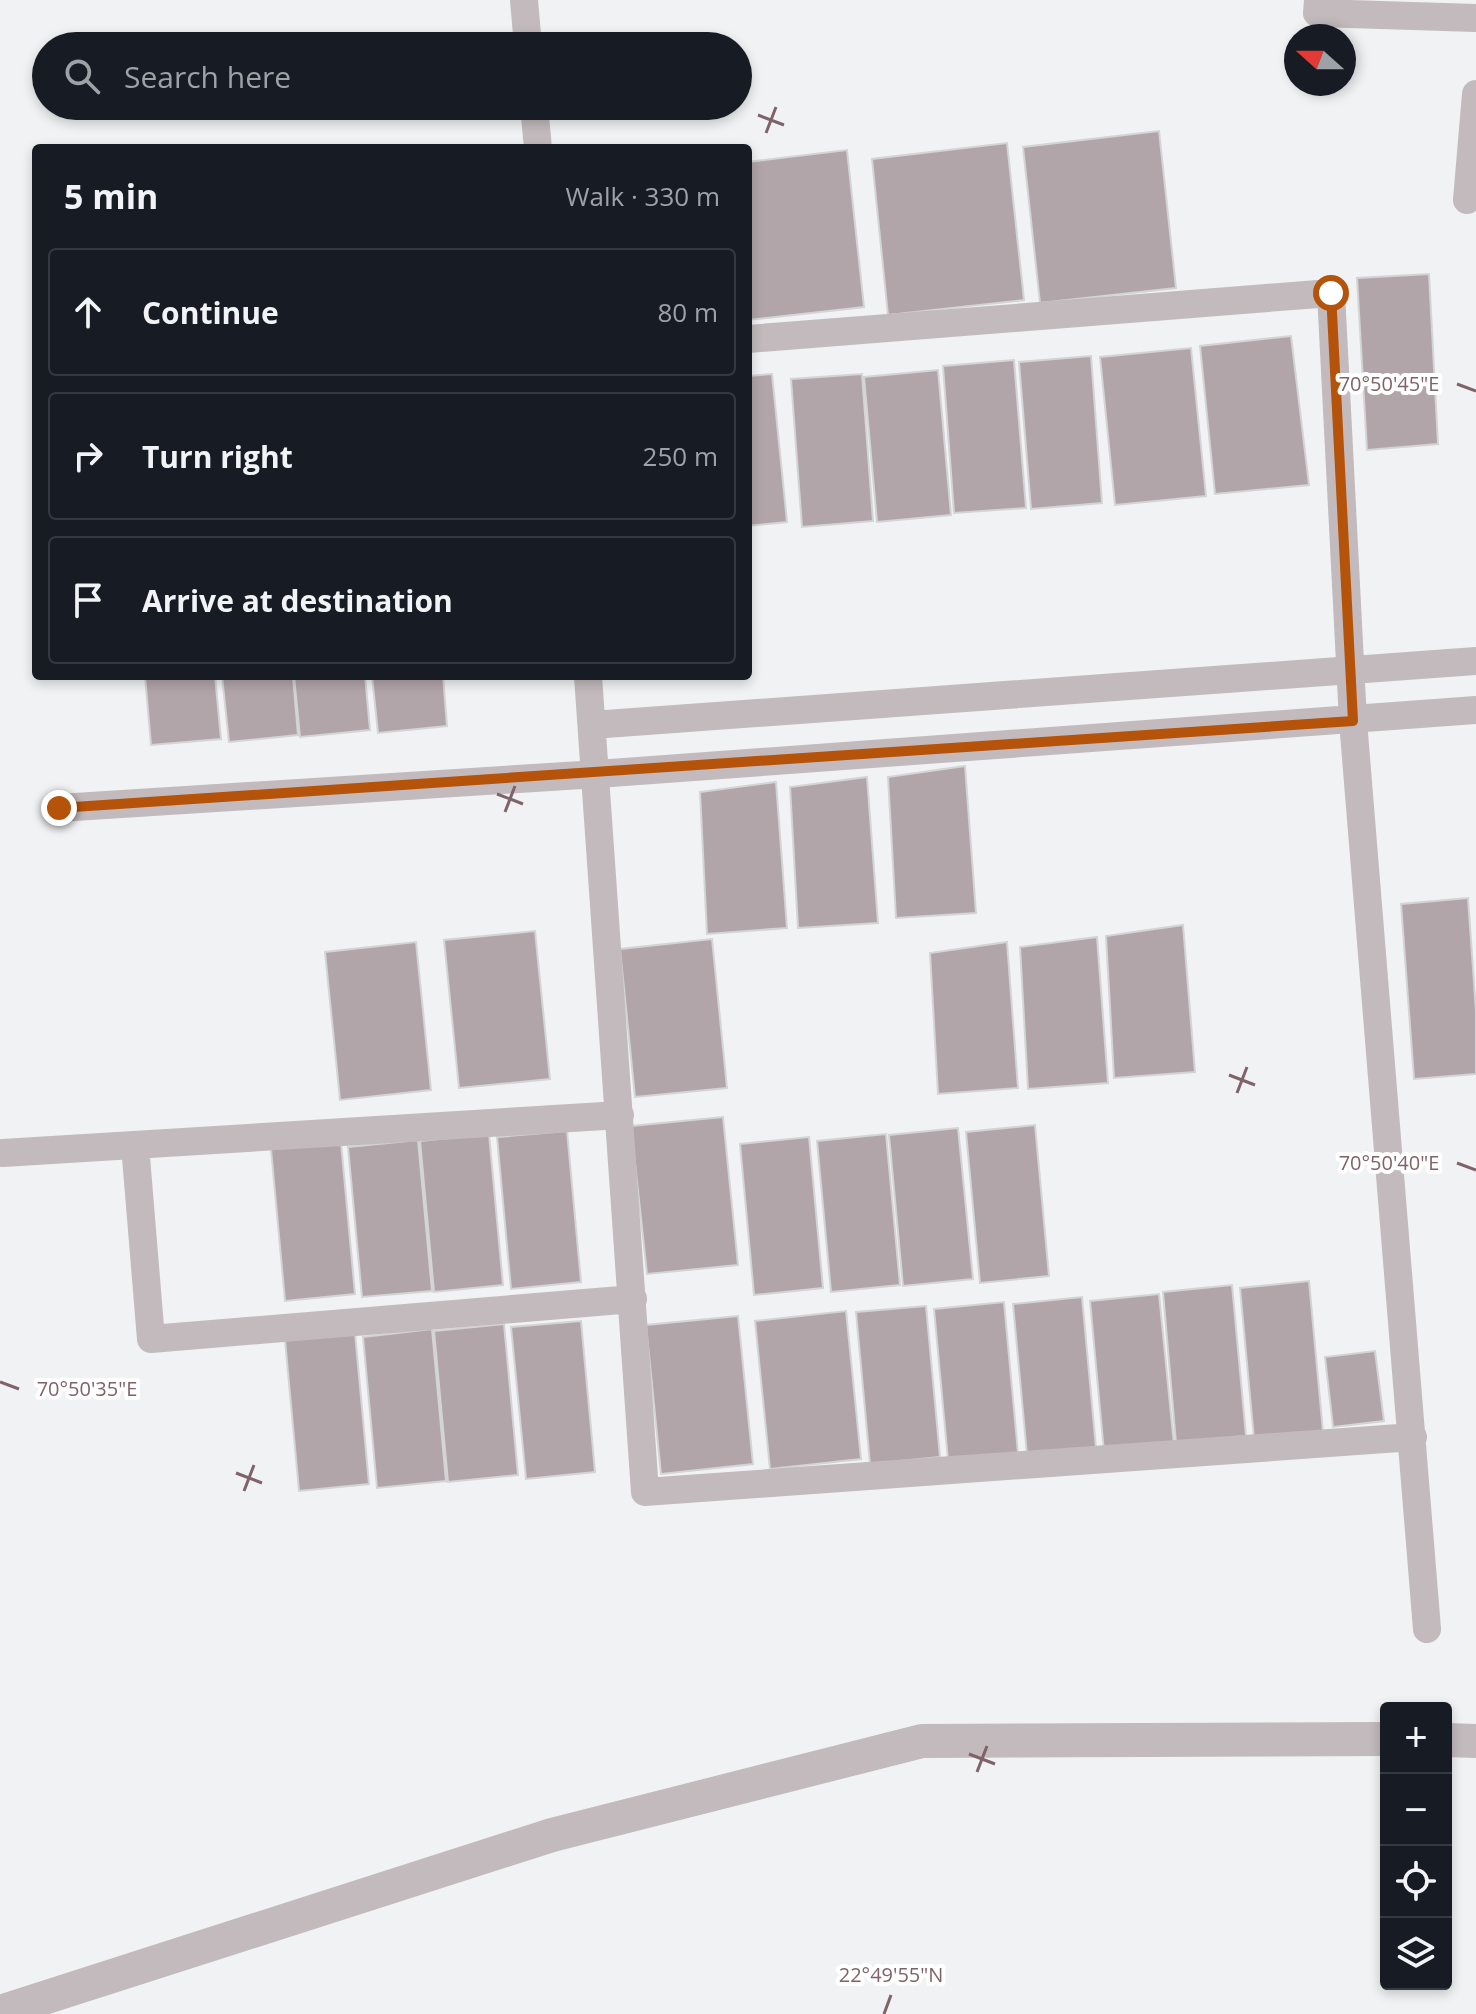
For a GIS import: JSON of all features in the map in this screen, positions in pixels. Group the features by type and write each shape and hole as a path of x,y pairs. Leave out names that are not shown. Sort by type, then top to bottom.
{"street":[{"path":"524,0 527,32"},
{"path":"1318,0 1317,13 1476,18"},
{"path":"1467,200 1476,94"},
{"path":"535,120 538,144"},
{"path":"752,339 1331,293 1353,721 1427,1629"},
{"path":"592,725 1476,661"},
{"path":"588,680 645,1492 1413,1437"},
{"path":"59,808 597,774 1476,710"},
{"path":"3,1153 620,1115"},
{"path":"135,1145 151,1339 633,1299"},
{"path":"0,2012 552,1835 922,1741 1380,1739"},
{"path":"1452,1740 1476,1741"}],"building":[{"path":"1159,131 1176,288 1040,303 1023,147"},
{"path":"1007,143 1024,300 888,315 872,159"},
{"path":"847,150 864,307 752,320 752,162"},
{"path":"1429,274 1438,444 1367,450 1357,278"},
{"path":"1291,336 1309,485 1215,494 1200,346"},
{"path":"1191,348 1206,496 1115,505 1100,357"},
{"path":"1091,356 1102,503 1031,509 1019,362"},
{"path":"1014,360 1026,508 954,513 943,366"},
{"path":"938,370 951,515 877,522 864,377"},
{"path":"772,374 787,522 752,526 752,376"},
{"path":"862,374 873,521 802,527 791,379"},
{"path":"145,680 215,680 221,739 151,745"},
{"path":"222,680 293,680 298,735 229,742"},
{"path":"294,680 365,680 370,730 300,737"},
{"path":"372,680 443,680 447,726 378,733"},
{"path":"965,766 976,913 896,918 888,777"},
{"path":"867,777 878,923 798,928 790,787"},
{"path":"776,782 787,928 707,934 700,792"},
{"path":"1468,898 1476,1011 1476,1074 1414,1079 1401,904"},
{"path":"1183,925 1195,1072 1114,1078 1106,936"},
{"path":"535,931 550,1079 459,1088 444,940"},
{"path":"1097,937 1108,1083 1028,1089 1020,947"},
{"path":"712,939 727,1088 635,1097 620,949"},
{"path":"416,942 431,1090 340,1100 325,952"},
{"path":"1007,942 1018,1088 938,1094 930,953"},
{"path":"723,1117 738,1265 647,1274 631,1126"},
{"path":"1035,1125 1049,1276 980,1283 966,1132"},
{"path":"958,1128 973,1279 903,1286 889,1135"},
{"path":"567,1131 581,1282 511,1289 497,1137"},
{"path":"489,1134 503,1285 434,1292 420,1141"},
{"path":"886,1134 900,1285 831,1292 817,1141"},
{"path":"809,1137 823,1288 754,1295 740,1144"},
{"path":"418,1140 432,1291 362,1297 348,1147"},
{"path":"341,1143 355,1294 285,1301 271,1149"},
{"path":"1309,1281 1323,1432 1254,1439 1240,1288"},
{"path":"1232,1285 1246,1436 1176,1443 1163,1292"},
{"path":"1159,1294 1174,1445 1104,1452 1090,1301"},
{"path":"1082,1297 1096,1448 1027,1455 1013,1304"},
{"path":"1004,1302 1018,1453 948,1460 934,1309"},
{"path":"926,1306 940,1457 870,1464 856,1312"},
{"path":"846,1311 861,1459 770,1469 755,1321"},
{"path":"738,1316 753,1464 661,1474 646,1325"},
{"path":"581,1321 595,1472 526,1479 511,1327"},
{"path":"504,1324 518,1475 448,1482 434,1331"},
{"path":"432,1329 446,1481 377,1488 363,1337"},
{"path":"355,1333 369,1484 299,1491 285,1340"},
{"path":"1375,1351 1384,1421 1333,1427 1325,1357"}],"route":[{"path":"59,808 1353,721 1331,293"}]}
